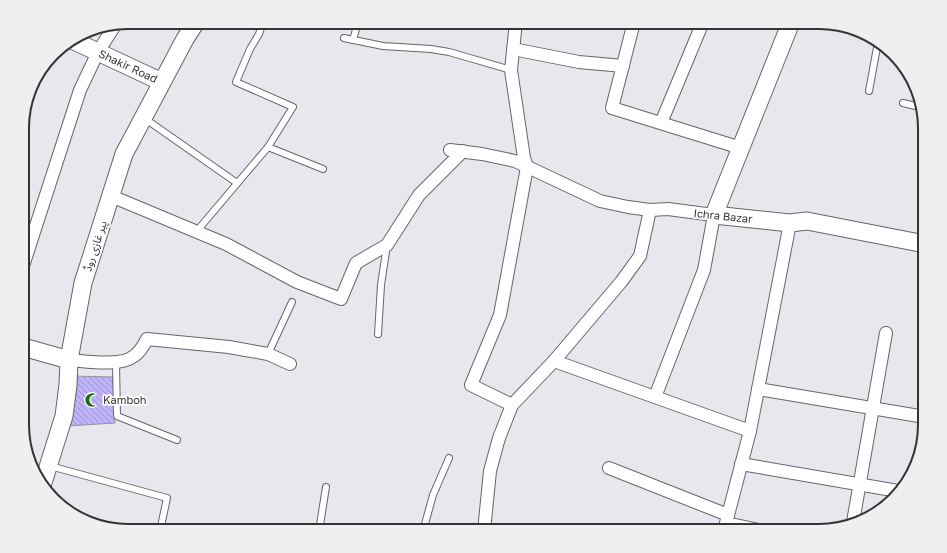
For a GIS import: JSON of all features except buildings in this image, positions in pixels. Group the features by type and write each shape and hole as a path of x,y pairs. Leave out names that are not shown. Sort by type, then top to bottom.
{"street":[{"name":"پیر غازی روڈ","path":"45,478 64,416 68,385 69,360 83,283 124,154 191,29"},
{"path":"512,406 471,385 500,315 527,167 524,158 511,70 515,29"},
{"path":"632,29 612,108 741,148"},
{"path":"661,123 700,29"},
{"path":"655,397 704,270 714,215 788,29"},
{"path":"29,247 80,90 98,52 111,31"},
{"name":"Shakir Road","path":"77,42 162,82"},
{"path":"513,49 579,62 623,66"},
{"name":"Ichra Bazar","path":"386,245 419,196 456,151 482,154 515,161 600,201 628,208 668,210 790,223 807,221 918,243"},
{"path":"111,196 226,244 297,282 342,299 356,263 386,245"},
{"path":"485,524 490,471 499,438 512,406 554,361 622,282 640,256 650,210"},
{"path":"731,524 726,523 750,431 790,223"},
{"path":"854,518 861,484 872,409 886,333"},
{"path":"29,349 69,360 116,363 133,357 142,348 147,339 229,347 268,354 290,364"},
{"path":"554,361 750,431"},
{"path":"758,390 918,416"},
{"path":"741,464 893,490"},
{"path":"609,468 728,515"}],"lane":[{"path":"196,232 268,147 293,107 236,82 250,49 261,29"},
{"path":"353,40 356,29"},
{"path":"344,38 383,46 430,49 449,52 511,70"},
{"path":"869,90 877,48"},
{"path":"903,103 915,105"},
{"path":"143,117 237,183"},
{"path":"268,147 323,169"},
{"path":"378,334 381,285 386,245"},
{"path":"268,354 292,302"},
{"path":"116,363 117,416 177,440"},
{"path":"425,524 433,495 449,458"},
{"path":"48,466 167,498 161,524"},
{"path":"320,524 326,487"}],"place":[{"name":"Kamboh","path":"92,400"}]}
